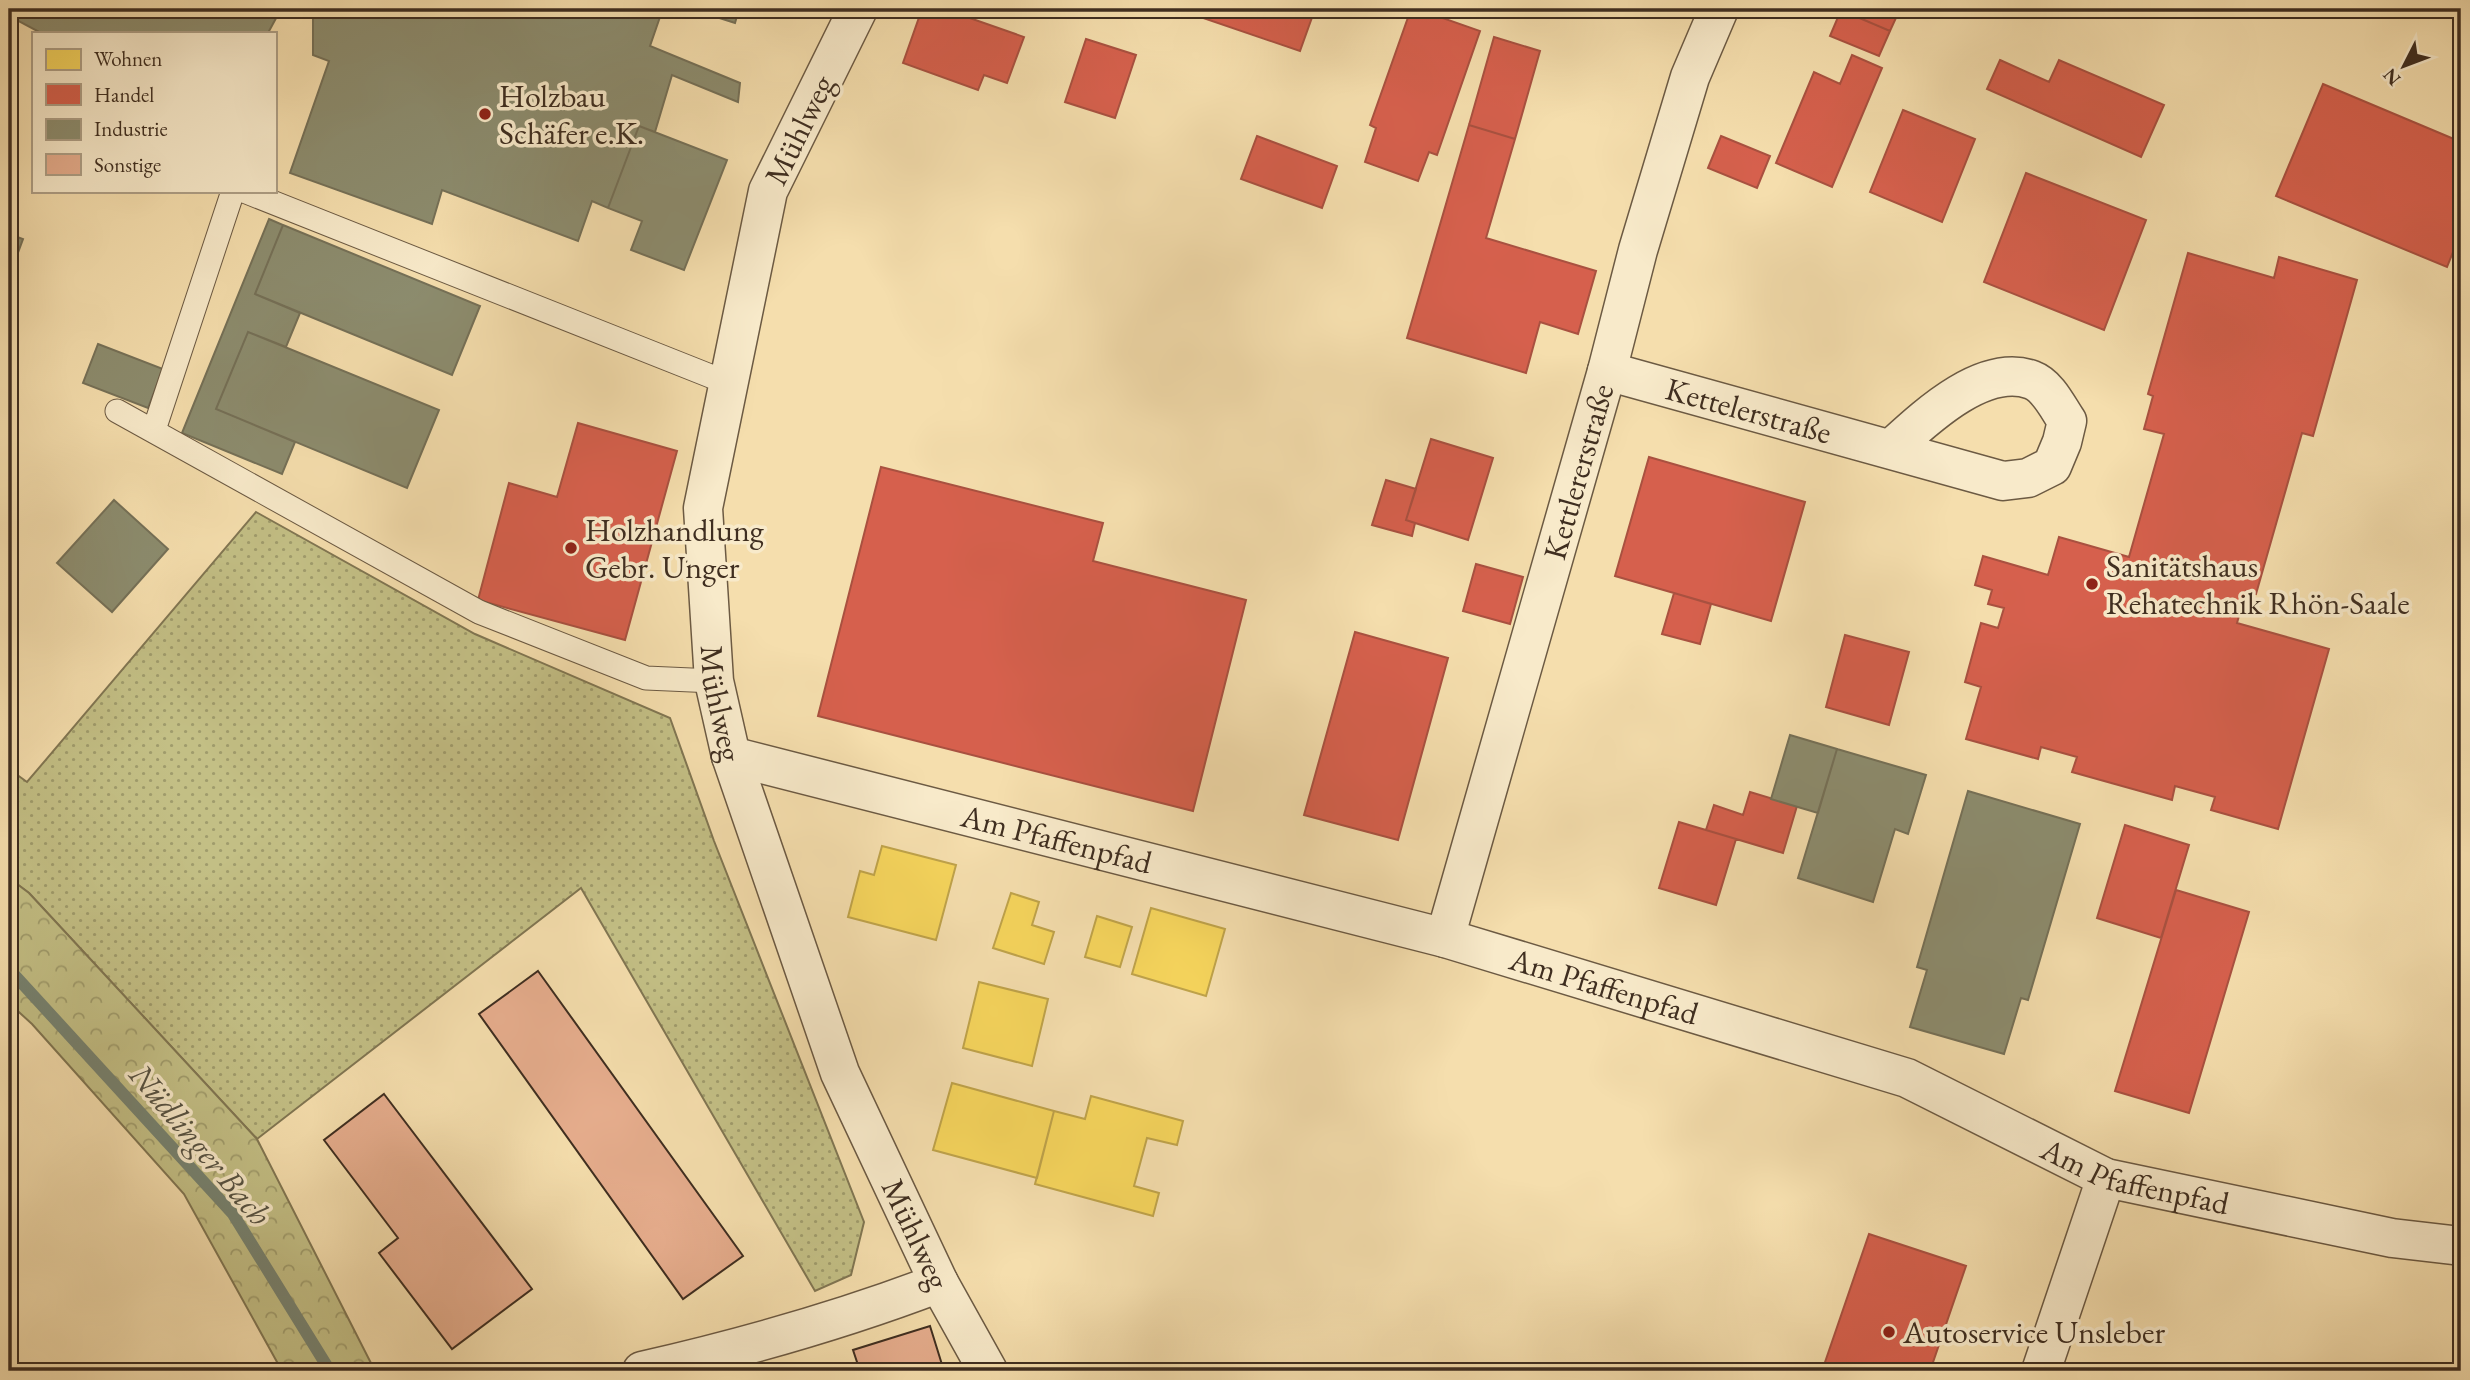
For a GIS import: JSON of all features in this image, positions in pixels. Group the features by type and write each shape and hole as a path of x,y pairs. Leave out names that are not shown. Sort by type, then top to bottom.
{"street":[{"name":"Mühlweg","path":"858,9 768,191 703,508 714,681 731,756 839,1073 939,1283 988,1371"},
{"name":"Kettlererstraße","path":"1446,937 1608,371 1638,250 1690,77 1720,9"},
{"name":"Kettelerstraße","path":"1608,371 1891,449"},
{"name":"Am Pfaffenpfad","path":"731,756 1446,937 1908,1078 2106,1178 2392,1238 2461,1246"},
{"path":"2041,1371 2106,1178"},
{"path":"642,1371 736,1350 870,1309 939,1283"}],"lane":[{"path":"154,430 233,192"},
{"path":"247,192 728,383"},
{"path":"117,411 479,612 646,678 714,681"}],"green space":[{"path":"256,512 475,634 670,718 714,841 864,1222 851,1275 815,1291 581,888 257,1139 29,893 9,878 9,769 27,782"},
{"path":"9,878 29,893 257,1139 375,1371 282,1371 184,1194 32,1024 9,1003"}],"building: Wohnen":[{"path":"882,846 956,865 936,940 848,917 860,871 874,875"},
{"path":"1011,893 1039,902 1032,925 1054,932 1044,964 993,948"},
{"path":"1151,908 1225,929 1206,996 1132,974"},
{"path":"1097,916 1132,927 1120,967 1085,957"},
{"path":"979,982 1048,999 1032,1066 963,1048"},
{"path":"952,1083 1054,1111 1037,1178 933,1150"},
{"path":"1091,1096 1183,1121 1177,1145 1147,1138 1134,1186 1159,1193 1153,1216 1035,1184 1054,1111 1085,1119"}],"building: Handel":[{"path":"922,9 944,9 1024,37 1007,83 984,75 978,90 903,63"},
{"path":"1177,9 1315,9 1300,51"},
{"path":"1411,9 1480,31 1437,155 1429,152 1418,181 1365,162 1376,128 1370,125"},
{"path":"1838,9 1900,9 1890,31"},
{"path":"1841,10 1890,31 1879,56 1830,36"},
{"path":"1494,37 1540,51 1515,139 1469,125"},
{"path":"1086,39 1136,55 1115,118 1065,102"},
{"path":"1852,55 1882,68 1832,187 1776,163 1814,72 1840,84"},
{"path":"2000,60 2049,82 2059,60 2164,105 2141,157 1987,89"},
{"path":"2323,84 2461,142 2461,232 2447,267 2276,196"},
{"path":"1903,110 1975,139 1942,222 1870,192"},
{"path":"1469,125 1515,139 1486,238 1596,271 1578,334 1540,322 1526,373 1407,338"},
{"path":"1257,136 1337,166 1322,208 1241,179"},
{"path":"1721,136 1770,156 1757,188 1708,168"},
{"path":"2026,173 2146,220 2104,330 1984,282"},
{"path":"2188,253 2274,278 2279,257 2357,280 2313,436 2302,433 2256,594 2246,591 2237,623 2329,649 2278,829 2211,810 2215,797 2175,786 2172,800 2072,772 2077,757 2041,747 2038,759 1966,739 1981,687 1965,682 1981,623 1998,628 2004,608 1988,604 1992,590 1975,585 1983,556 2048,575 2059,537 2129,557 2164,434 2144,429 2153,396 2148,394"},
{"name":"Holzhandlung Gebr. Unger","path":"578,423 677,451 625,640 478,600 509,483 557,497"},
{"path":"1431,439 1493,458 1468,540 1406,520"},
{"path":"1649,457 1805,502 1771,621 1615,576"},
{"path":"881,467 1103,523 1093,561 1246,600 1193,811 818,716"},
{"path":"1386,480 1416,489 1406,520 1415,523 1412,536 1372,525"},
{"path":"1476,564 1523,577 1510,624 1463,611"},
{"path":"1674,593 1711,604 1700,644 1662,634"},
{"path":"1355,632 1448,658 1398,840 1304,815"},
{"path":"1845,635 1909,652 1889,725 1826,707"},
{"path":"1750,792 1797,806 1783,853 1706,830 1714,805 1743,815"},
{"path":"1679,822 1736,839 1716,905 1659,888"},
{"path":"2125,825 2189,845 2161,938 2097,918"},
{"path":"2176,890 2249,912 2189,1113 2115,1091"},
{"name":"Autoservice Unsleber","path":"1869,1234 1966,1266 1930,1371 1822,1371"}],"building: Industrie":[{"path":"9,9 281,9 269,32 39,32 9,16"},
{"name":"Holzbau Schäfer e.K.","path":"313,9 636,9 660,17 650,46 740,83 738,102 672,75 655,132 639,126 608,208 592,201 578,241 442,190 432,224 290,173 329,61 313,55"},
{"path":"691,9 739,9 735,23"},
{"path":"639,126 727,160 684,270 631,250 642,221 608,208"},
{"path":"269,219 283,225 255,294 300,313 286,347 248,332 216,409 295,442 282,474 182,433"},
{"path":"283,225 480,306 452,375 255,294"},
{"path":"9,234 23,239 9,277"},
{"path":"248,332 439,410 407,488 216,409"},
{"path":"98,344 163,369 148,408 83,383"},
{"path":"114,500 168,549 112,612 57,563"},
{"path":"1790,735 1837,749 1818,813 1771,799"},
{"path":"1837,749 1926,775 1908,834 1895,829 1873,902 1798,878"},
{"path":"1968,791 2080,824 2028,1000 2021,998 2004,1054 1910,1027 1927,970 1917,967"}],"building: Sonstige":[{"path":"538,971 743,1256 683,1299 479,1014"},
{"path":"384,1094 532,1289 452,1349 379,1253 398,1238 324,1140"},
{"path":"930,1326 944,1371 860,1371 853,1350"}],"waterway":[{"name":"Nüdlinger Bach","path":"9,969 233,1214 330,1371"}],"place":[{"name":"Holzbau Schäfer e.K.","path":"485,114"},
{"name":"Holzhandlung Gebr. Unger","path":"571,548"},
{"name":"Sanitätshaus Rehatechnik Rhön-Saale","path":"2092,584"},
{"name":"Autoservice Unsleber","path":"1889,1332"}]}
